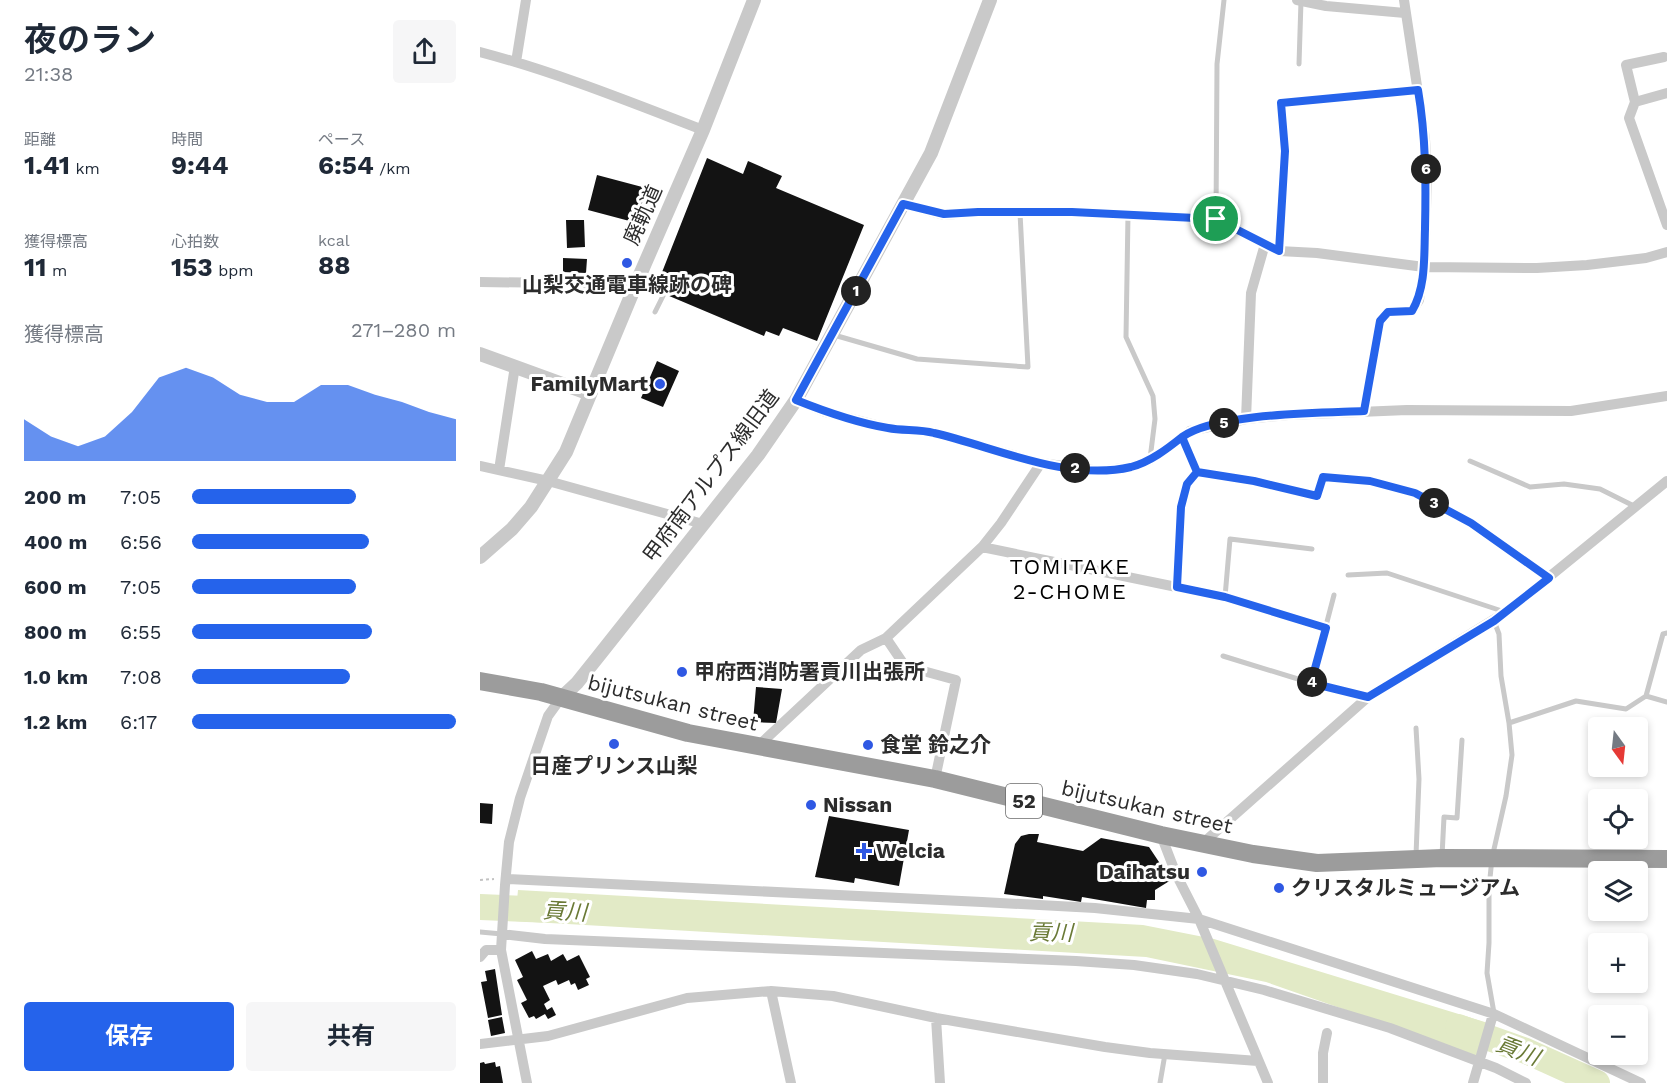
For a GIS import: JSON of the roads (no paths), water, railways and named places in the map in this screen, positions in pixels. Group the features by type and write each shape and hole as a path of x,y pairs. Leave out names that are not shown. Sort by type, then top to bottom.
{"highway":[{"name":"bijutsukan street","path":"480,681 561,698 663,727 757,747 935,779 1161,835 1253,854 1317,863 1416,858 1667,859"}],"street":[{"path":"516,62 526,0"},
{"name":"廃軌道","path":"480,557 512,529 531,507 566,452 703,130 754,0"},
{"name":"甲府南アルプス線旧道","path":"561,698 591,666 758,455 796,400 931,153 990,0"},
{"path":"1299,0 1326,6 1405,14"},
{"path":"1364,411 1380,321 1388,312 1412,311 1419,300 1424,267 1427,180 1425,139 1404,0"},
{"path":"480,52 516,62 703,130"},
{"path":"1664,57 1626,65 1635,102 1629,118 1667,225"},
{"path":"1635,102 1667,93"},
{"path":"903,204 944,214 1072,212 1216,219 1279,251 1317,253 1424,267 1538,268 1587,265 1646,258 1667,252"},
{"path":"1246,419 1251,293 1265,244"},
{"path":"480,282 636,284"},
{"path":"480,354 590,393"},
{"path":"499,470 515,366"},
{"path":"796,400 825,412 888,428 932,432 1041,463 1100,471 1131,467 1150,460 1190,431 1246,419 1364,411 1571,411 1667,396"},
{"path":"757,747 861,650 886,638 982,547 1041,463"},
{"path":"480,466 548,481 703,524"},
{"path":"1203,843 1368,697 1494,621 1667,481"},
{"path":"982,547 1225,597"},
{"path":"886,638 905,666 956,680 935,779"},
{"path":"527,1083 501,950 509,842 520,798 548,716 561,698"},
{"path":"1161,835 1268,1083"},
{"path":"506,882 1038,905 1199,919 1493,1016 1641,1083"},
{"path":"502,931 545,939 1076,961 1134,965 1197,974 1264,990 1390,1028 1479,1060 1526,1083"},
{"path":"480,957 486,950 501,950"},
{"path":"480,1044 548,1036 687,998 771,991 833,996 936,1018 1105,1047 1258,1061"},
{"path":"771,991 791,1083"},
{"path":"1473,1083 1493,1016"},
{"path":"936,1018 940,1083"},
{"path":"1323,1083 1323,1053 1327,1033"}],"lane":[{"path":"1216,219 1217,64 1224,0"},
{"path":"1299,0 1299,64"},
{"path":"1279,251 1285,151 1281,103 1418,90"},
{"path":"832,334 917,359 1028,367 1020,213"},
{"path":"1128,215 1126,337 1153,396 1155,419 1150,460"},
{"path":"656,312 664,294"},
{"path":"1182,437 1197,472"},
{"path":"1470,461 1530,487 1564,484 1600,489 1635,507"},
{"path":"1197,472 1254,481 1317,496 1323,477 1370,481 1415,493 1471,523 1549,578"},
{"path":"1177,587 1181,507 1187,484 1197,472"},
{"path":"1312,549 1230,539 1225,597 1326,628"},
{"path":"1348,575 1387,573 1506,612"},
{"path":"1311,683 1334,595"},
{"path":"1493,1016 1486,973 1490,943 1489,888 1492,858 1506,796 1512,755 1501,676 1499,634 1494,621"},
{"path":"1509,723 1576,701 1626,710 1646,696 1663,634 1667,633"},
{"path":"1222,656 1311,683 1368,697"},
{"path":"1646,696 1667,702"},
{"path":"1416,728 1419,779 1416,858"},
{"path":"1442,858 1444,817 1457,818 1462,740"},
{"path":"480,932 502,931"},
{"path":"1160,1083 1165,1054"}],"water":[{"path":"518,890 1143,925 1214,939 1488,1023 1477,1056 1266,982 1146,957 515,921"}],"waterway":[{"name":"貢川","path":"480,907 551,910"},
{"name":"貢川","path":"1458,1027 1526,1051 1597,1083"}],"place":[{"name":"山梨交通電車線跡の碑","path":"627,263"},
{"name":"FamilyMart","path":"660,384"},
{"name":"甲府西消防署貢川出張所","path":"682,672"},
{"name":"日産プリンス山梨","path":"614,744"},
{"name":"食堂 鈴之介","path":"868,745"},
{"name":"Nissan","path":"811,805"},
{"name":"Welcia","path":"864,851"},
{"name":"Daihatsu","path":"1202,872"},
{"name":"クリスタルミュージアム","path":"1279,888"}],"district":[{"name":"TOMITAKE 2-CHOME","path":"1070,578"}]}
